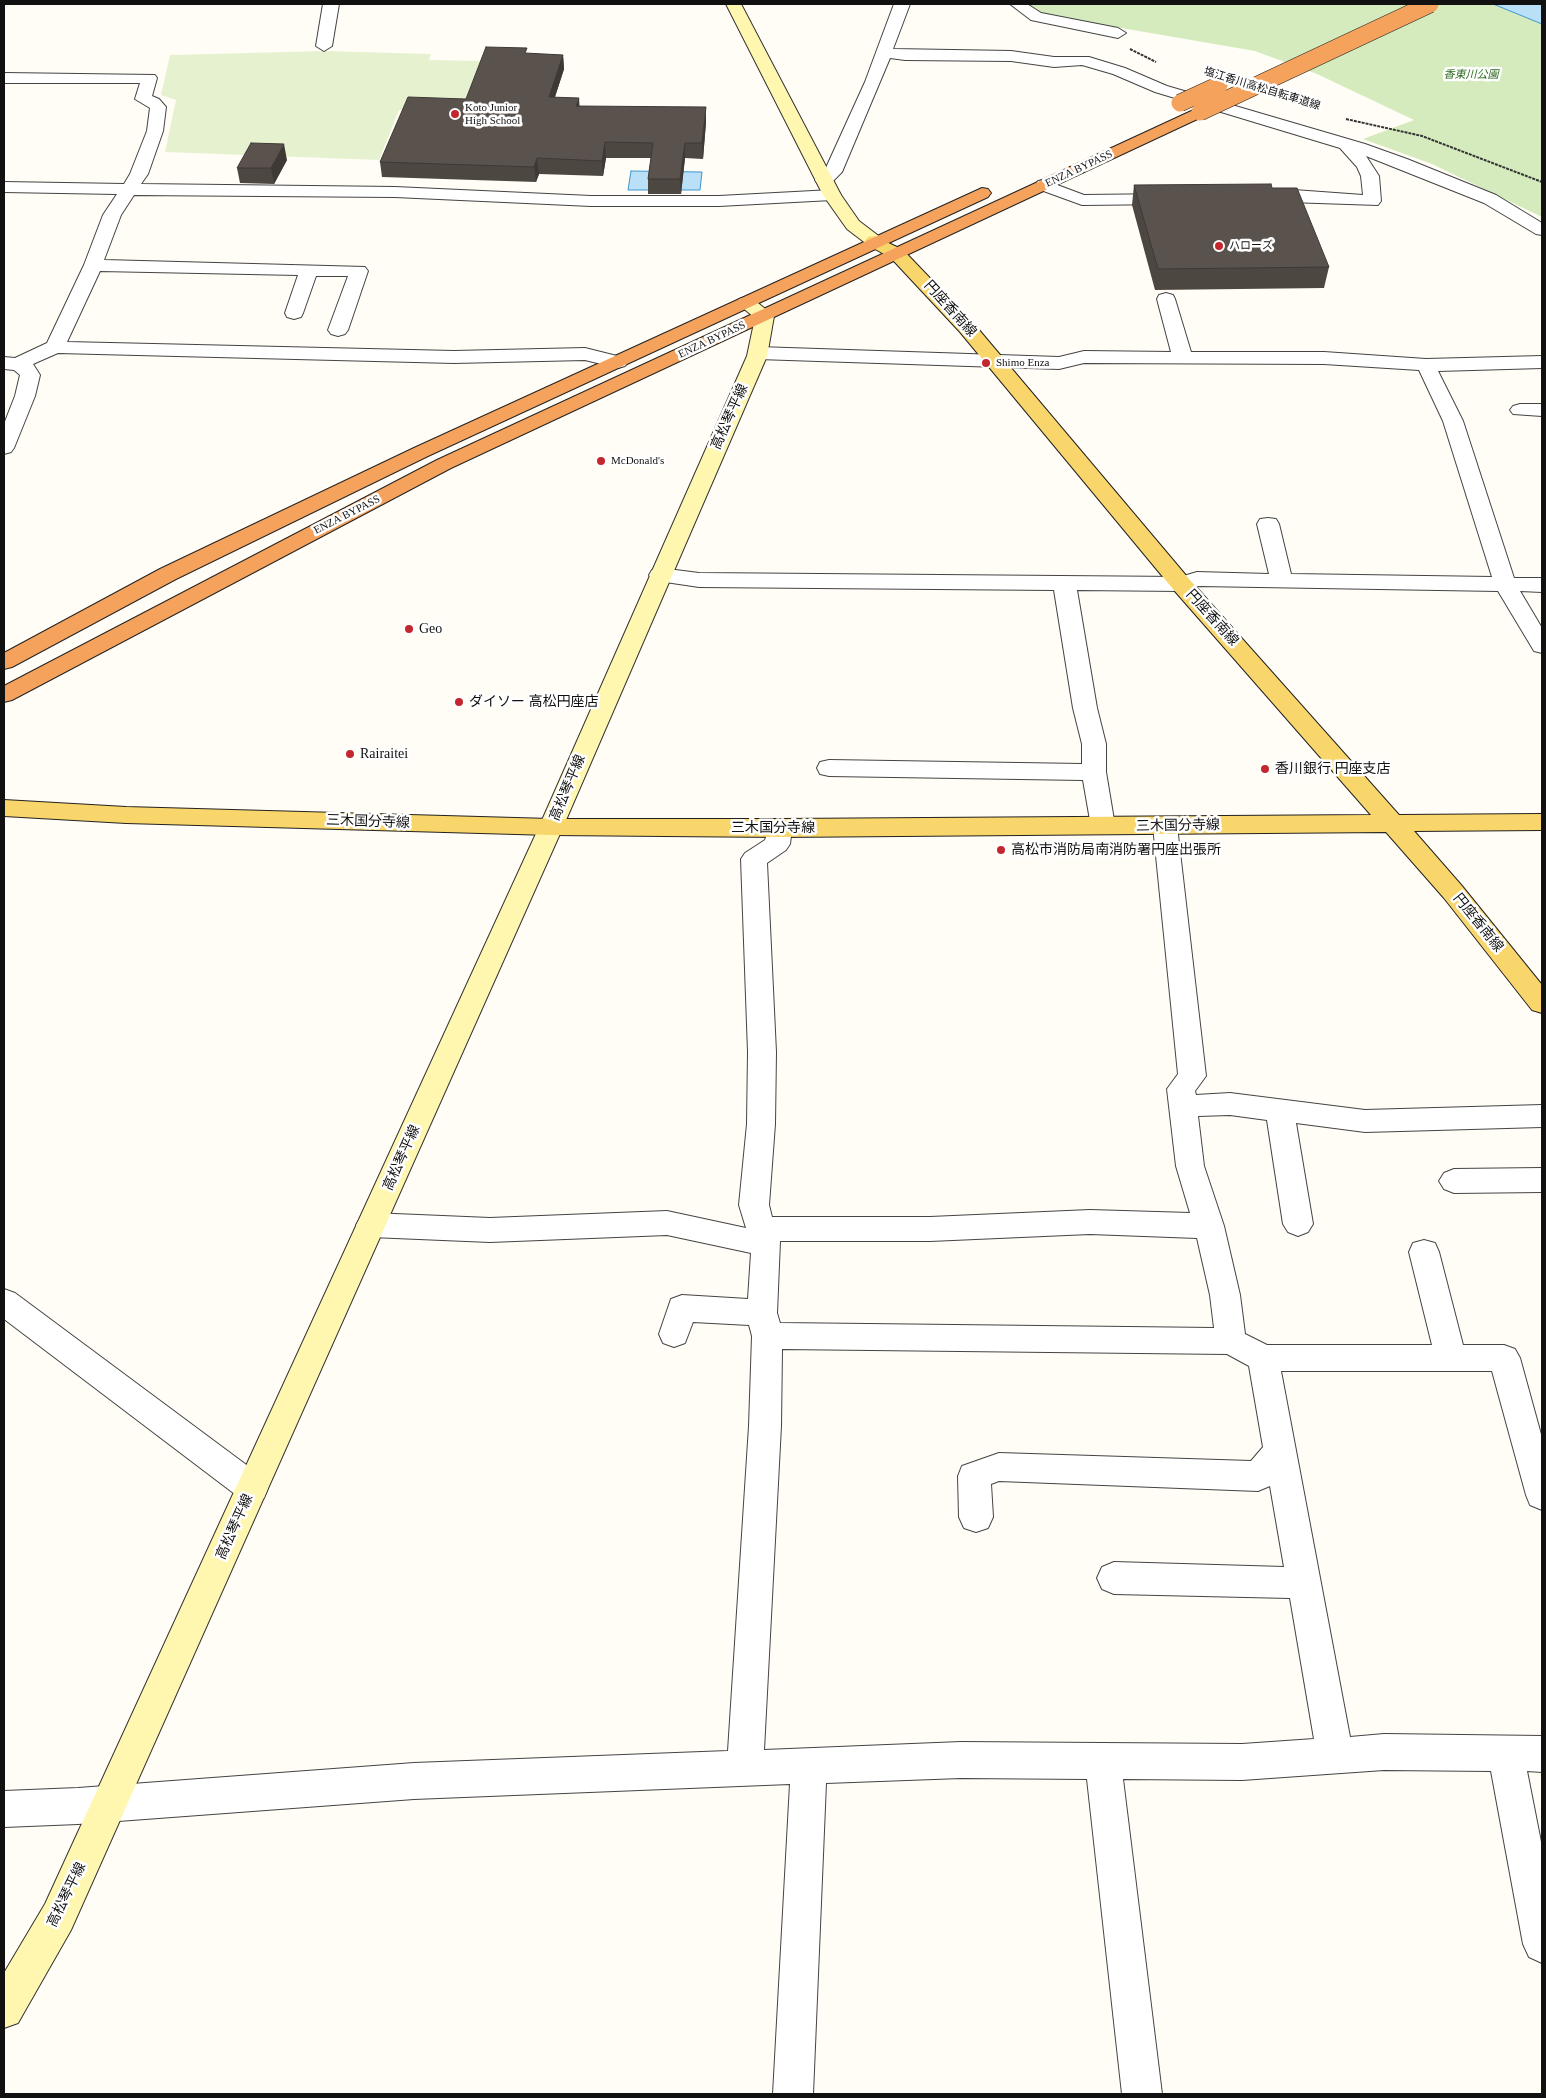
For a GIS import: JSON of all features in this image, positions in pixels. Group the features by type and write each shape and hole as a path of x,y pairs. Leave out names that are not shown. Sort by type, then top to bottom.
{"highway":[{"name":"ENZA BYPASS","path":"4,662 168,574 422,452 618,362 897,254 1430,4"},
{"path":"1144,120 1232,79"},
{"name":"ENZA BYPASS","path":"4,695 444,464 756,310 874,241 1000,185"}],"main road":[{"path":"733,4 828,188 853,225 874,241"},
{"name":"円座香南線","path":"874,241 897,254 916,271 994,360 1182,584 1453,892 1542,1003"},
{"name":"高松琴平線","path":"4,2009 58,1917 552,827 758,353 756,310"},
{"name":"三木国分寺線","path":"4,808 126,815 552,827 780,828 1542,822"}],"street":[{"path":"324,46 331,4"},
{"path":"4,187 262,192 395,192 591,201 719,201 828,188 902,4"},
{"path":"1018,4 1036,17 1118,33"},
{"path":"884,52 905,56 1011,56 1054,62 1083,60 1214,106 1346,144 1401,163 1490,199 1542,230"},
{"path":"4,78 150,78 143,99 153,102 158,107 155,131 139,174 131,189 112,215 93,265 54,347"},
{"path":"1248,198 1294,196 1372,201 1370,176 1365,165 1346,144"},
{"path":"1044,185 1082,200 1189,198"},
{"path":"93,265 359,271 338,330"},
{"path":"294,313 310,270"},
{"path":"1166,299 1184,359"},
{"path":"11,363 54,347 369,356 585,354 618,362"},
{"path":"758,353 1059,363 1084,357 1184,359 1324,358 1426,365 1542,362"},
{"path":"4,448 25,396 30,375 28,369 11,363"},
{"path":"1426,365 1452,420 1504,585 1542,646"},
{"path":"1520,410 1542,410"},
{"path":"1268,524 1282,581"},
{"path":"660,575 699,580 1182,584 1197,579 1542,585"},
{"path":"1065,583 1068,609 1094,744 1094,772 1103,826"},
{"path":"829,768 1094,772"},
{"path":"1165,826 1192,1076 1181,1089 1190,1166 1209,1226 1225,1295 1231,1340"},
{"path":"745,1768 765,1426 764,1236 754,1206 761,1124 762,1052 754,859 777,844 780,828"},
{"path":"1184,1106 1230,1104 1365,1121 1542,1116"},
{"path":"1280,1110 1298,1224"},
{"path":"1454,1181 1542,1180"},
{"path":"371,1226 490,1230 667,1223 764,1236 801,1230 930,1229 1090,1222 1209,1226"},
{"path":"1424,1252 1451,1357"},
{"path":"4,1302 252,1488"},
{"path":"674,1334 682,1308 764,1324 1231,1340 1263,1358 1504,1358 1542,1495"},
{"path":"1263,1358 1335,1755"},
{"path":"976,1517 974,1476 999,1467 1258,1476 1280,1451"},
{"path":"1114,1578 1304,1583"},
{"path":"4,1809 78,1806 110,1802 414,1781 961,1760 1242,1762 1384,1752 1542,1754"},
{"path":"1506,1753 1542,1944"},
{"path":"1103,1761 1142,2094"},
{"path":"793,2094 809,1766"}],"path":[{"path":"1087,28 1163,65"},
{"name":"塩江香川高松自転車道線","path":"1338,118 1422,136 1542,182"}],"green space":[{"name":"香東川公園","path":"1027,4 1493,4 1542,24 1542,217 1432,164 1363,139 1414,120 1317,74 1255,51 1040,14"},
{"path":"324,51 431,54 429,60 483,61 465,111 399,110 379,160 165,152 176,100 161,95 170,55"}],"water":[{"path":"1493,4 1542,4 1542,24"},
{"path":"631,171 702,172 700,190 628,190"}],"building":[{"path":"486,47 527,48 525,53 563,55 549,97 579,98 576,106 706,107 702,143 685,143 680,179 648,179 653,143 605,142 602,161 537,158 534,167 380,162 408,97 466,99"},
{"path":"251,143 284,144 271,168 237,168"},
{"path":"1271,184 1272,188 1297,188 1329,267 1158,269 1134,185"}],"place":[{"name":"Koto Junior High School","path":"455,114"},
{"name":"ハローズ","path":"1219,246"},
{"name":"Shimo Enza","path":"986,363"},
{"name":"McDonald's","path":"601,461"},
{"name":"Geo","path":"409,629"},
{"name":"ダイソー 高松円座店","path":"459,702"},
{"name":"Rairaitei","path":"350,754"},
{"name":"香川銀行 円座支店","path":"1265,769"},
{"name":"高松市消防局南消防署円座出張所","path":"1001,850"}]}
